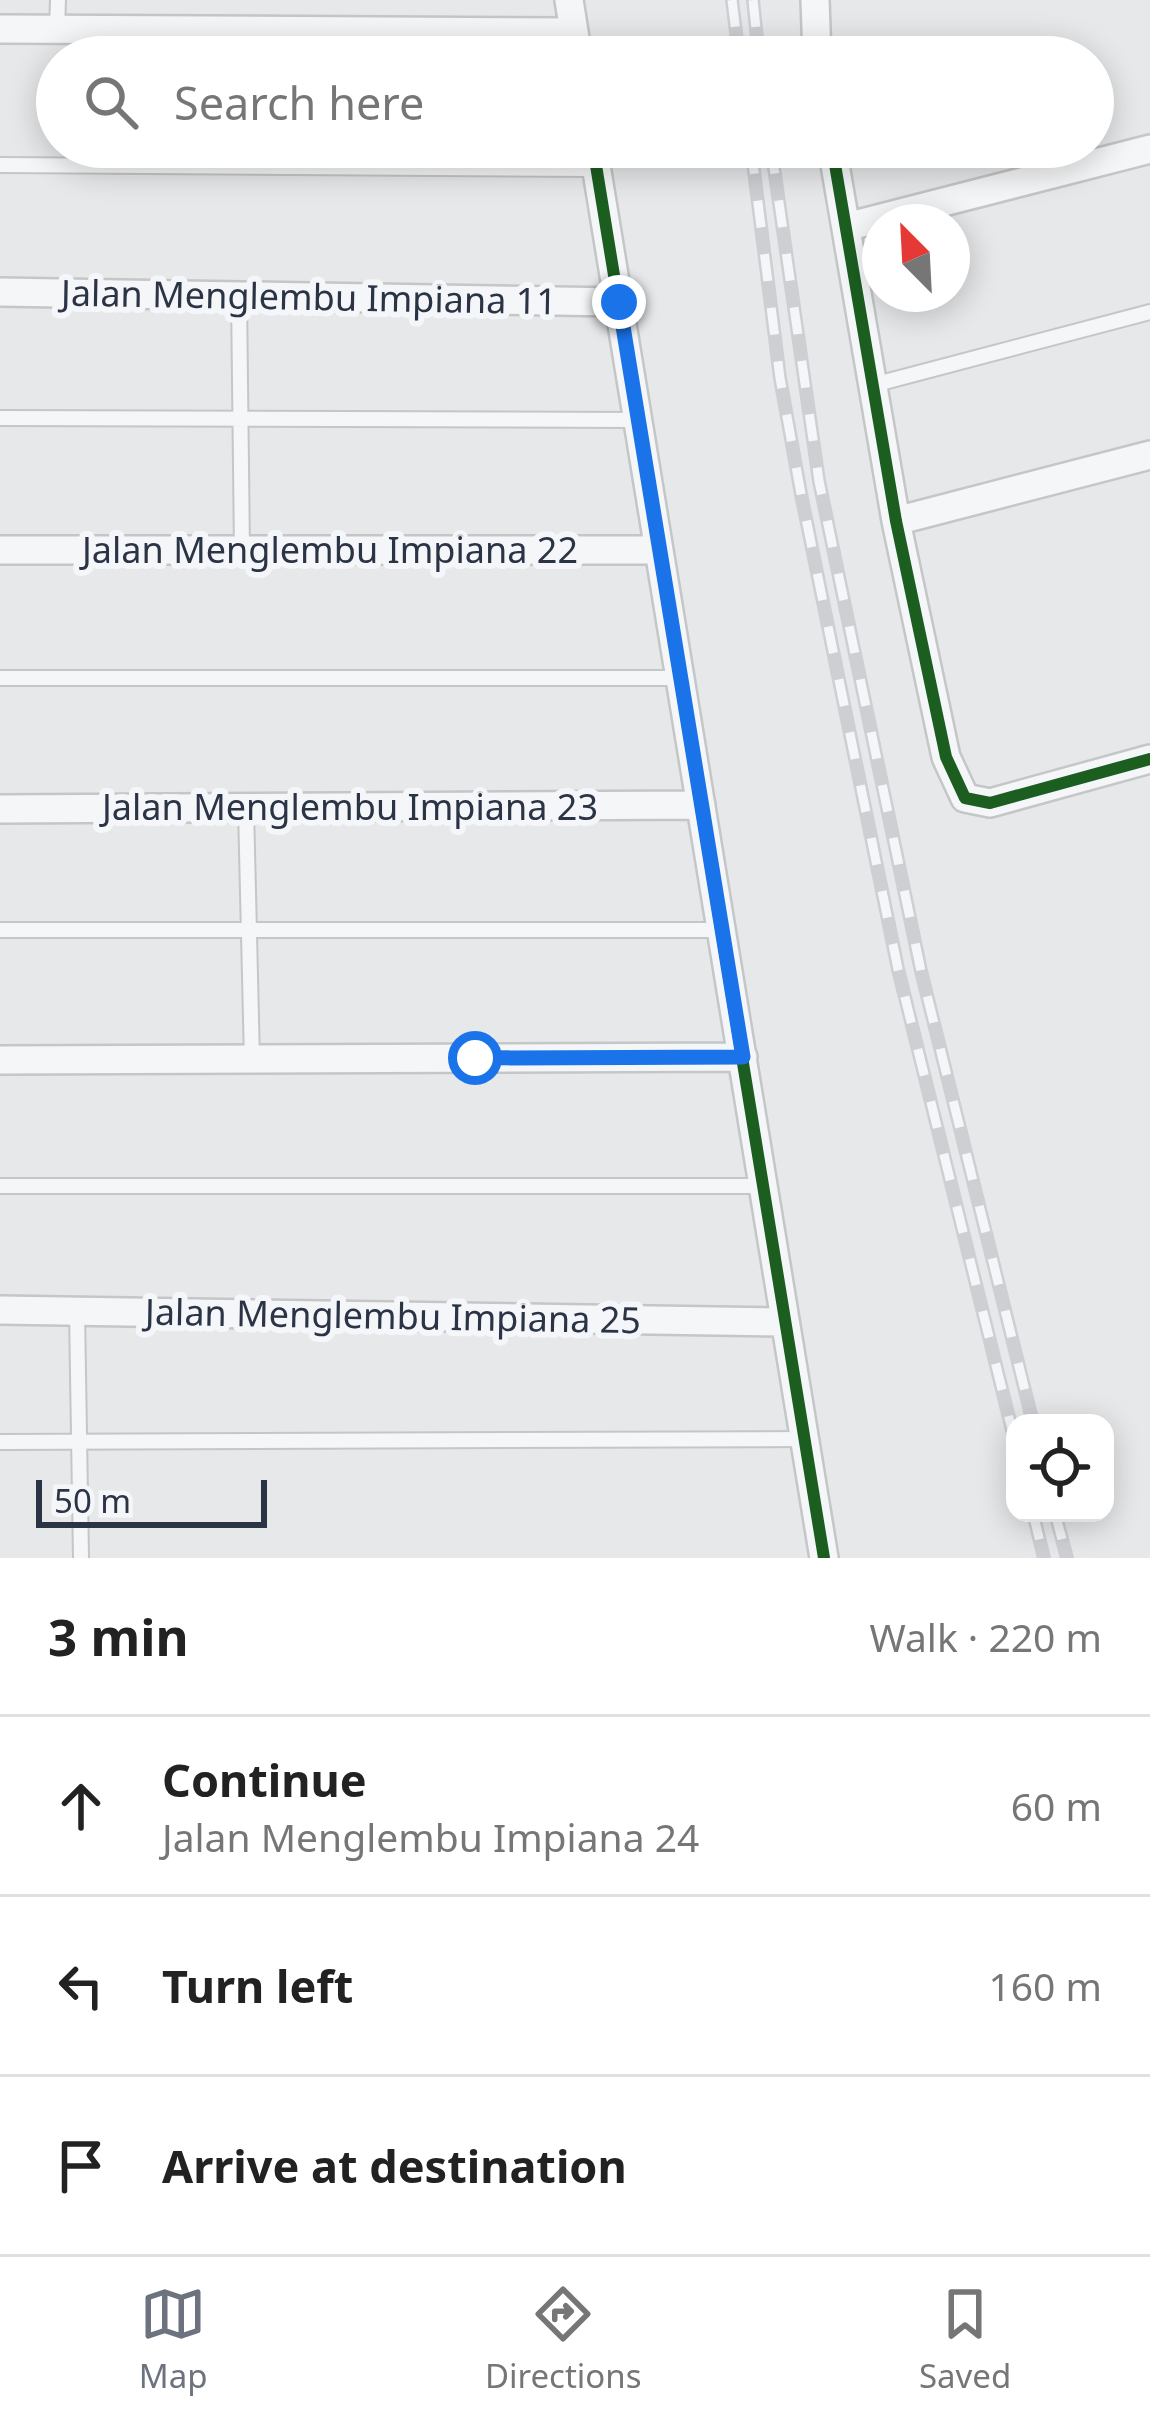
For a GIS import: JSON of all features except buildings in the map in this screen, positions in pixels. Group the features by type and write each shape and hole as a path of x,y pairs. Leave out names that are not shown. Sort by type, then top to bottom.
{"street":[{"path":"569,0 575,36"},
{"path":"815,0 816,36"},
{"path":"0,29 284,36"},
{"path":"1114,158 1150,149"},
{"path":"597,168 824,1558"},
{"path":"836,168 896,521 946,758 965,798 990,803 1150,759"},
{"path":"846,227 1076,168"},
{"name":"Jalan Menglembu Impiana 11","path":"0,292 619,302"},
{"path":"896,521 1150,455"},
{"name":"Jalan Menglembu Impiana 22","path":"0,550 659,550"},
{"name":"Jalan Menglembu Impiana 23","path":"0,809 701,805"},
{"path":"0,1060 743,1057"},
{"name":"Jalan Menglembu Impiana 25","path":"0,1310 785,1322"}],"lane":[{"path":"57,29 58,0"},
{"path":"0,165 36,165"},
{"path":"239,296 242,551"},
{"path":"873,385 1150,312"},
{"path":"0,418 638,420"},
{"path":"0,678 680,678"},
{"path":"246,808 252,1060"},
{"path":"0,930 721,930"},
{"path":"0,1186 762,1186"},
{"path":"77,1311 81,1558"},
{"path":"0,1442 805,1439"}],"railway":[{"path":"732,0 736,36"},
{"path":"753,0 757,36"},
{"path":"754,168 780,378 801,494 898,969 1008,1414"},
{"path":"774,168 819,481 921,971 1031,1414"},
{"path":"1035,1522 1044,1558"},
{"path":"1057,1522 1067,1558"}],"cycle path":[{"path":"596,168 824,1558"},
{"path":"836,168 896,521 946,757 965,798 990,803 1150,759"}],"route":[{"path":"475,1058 743,1057 619,302"}]}
